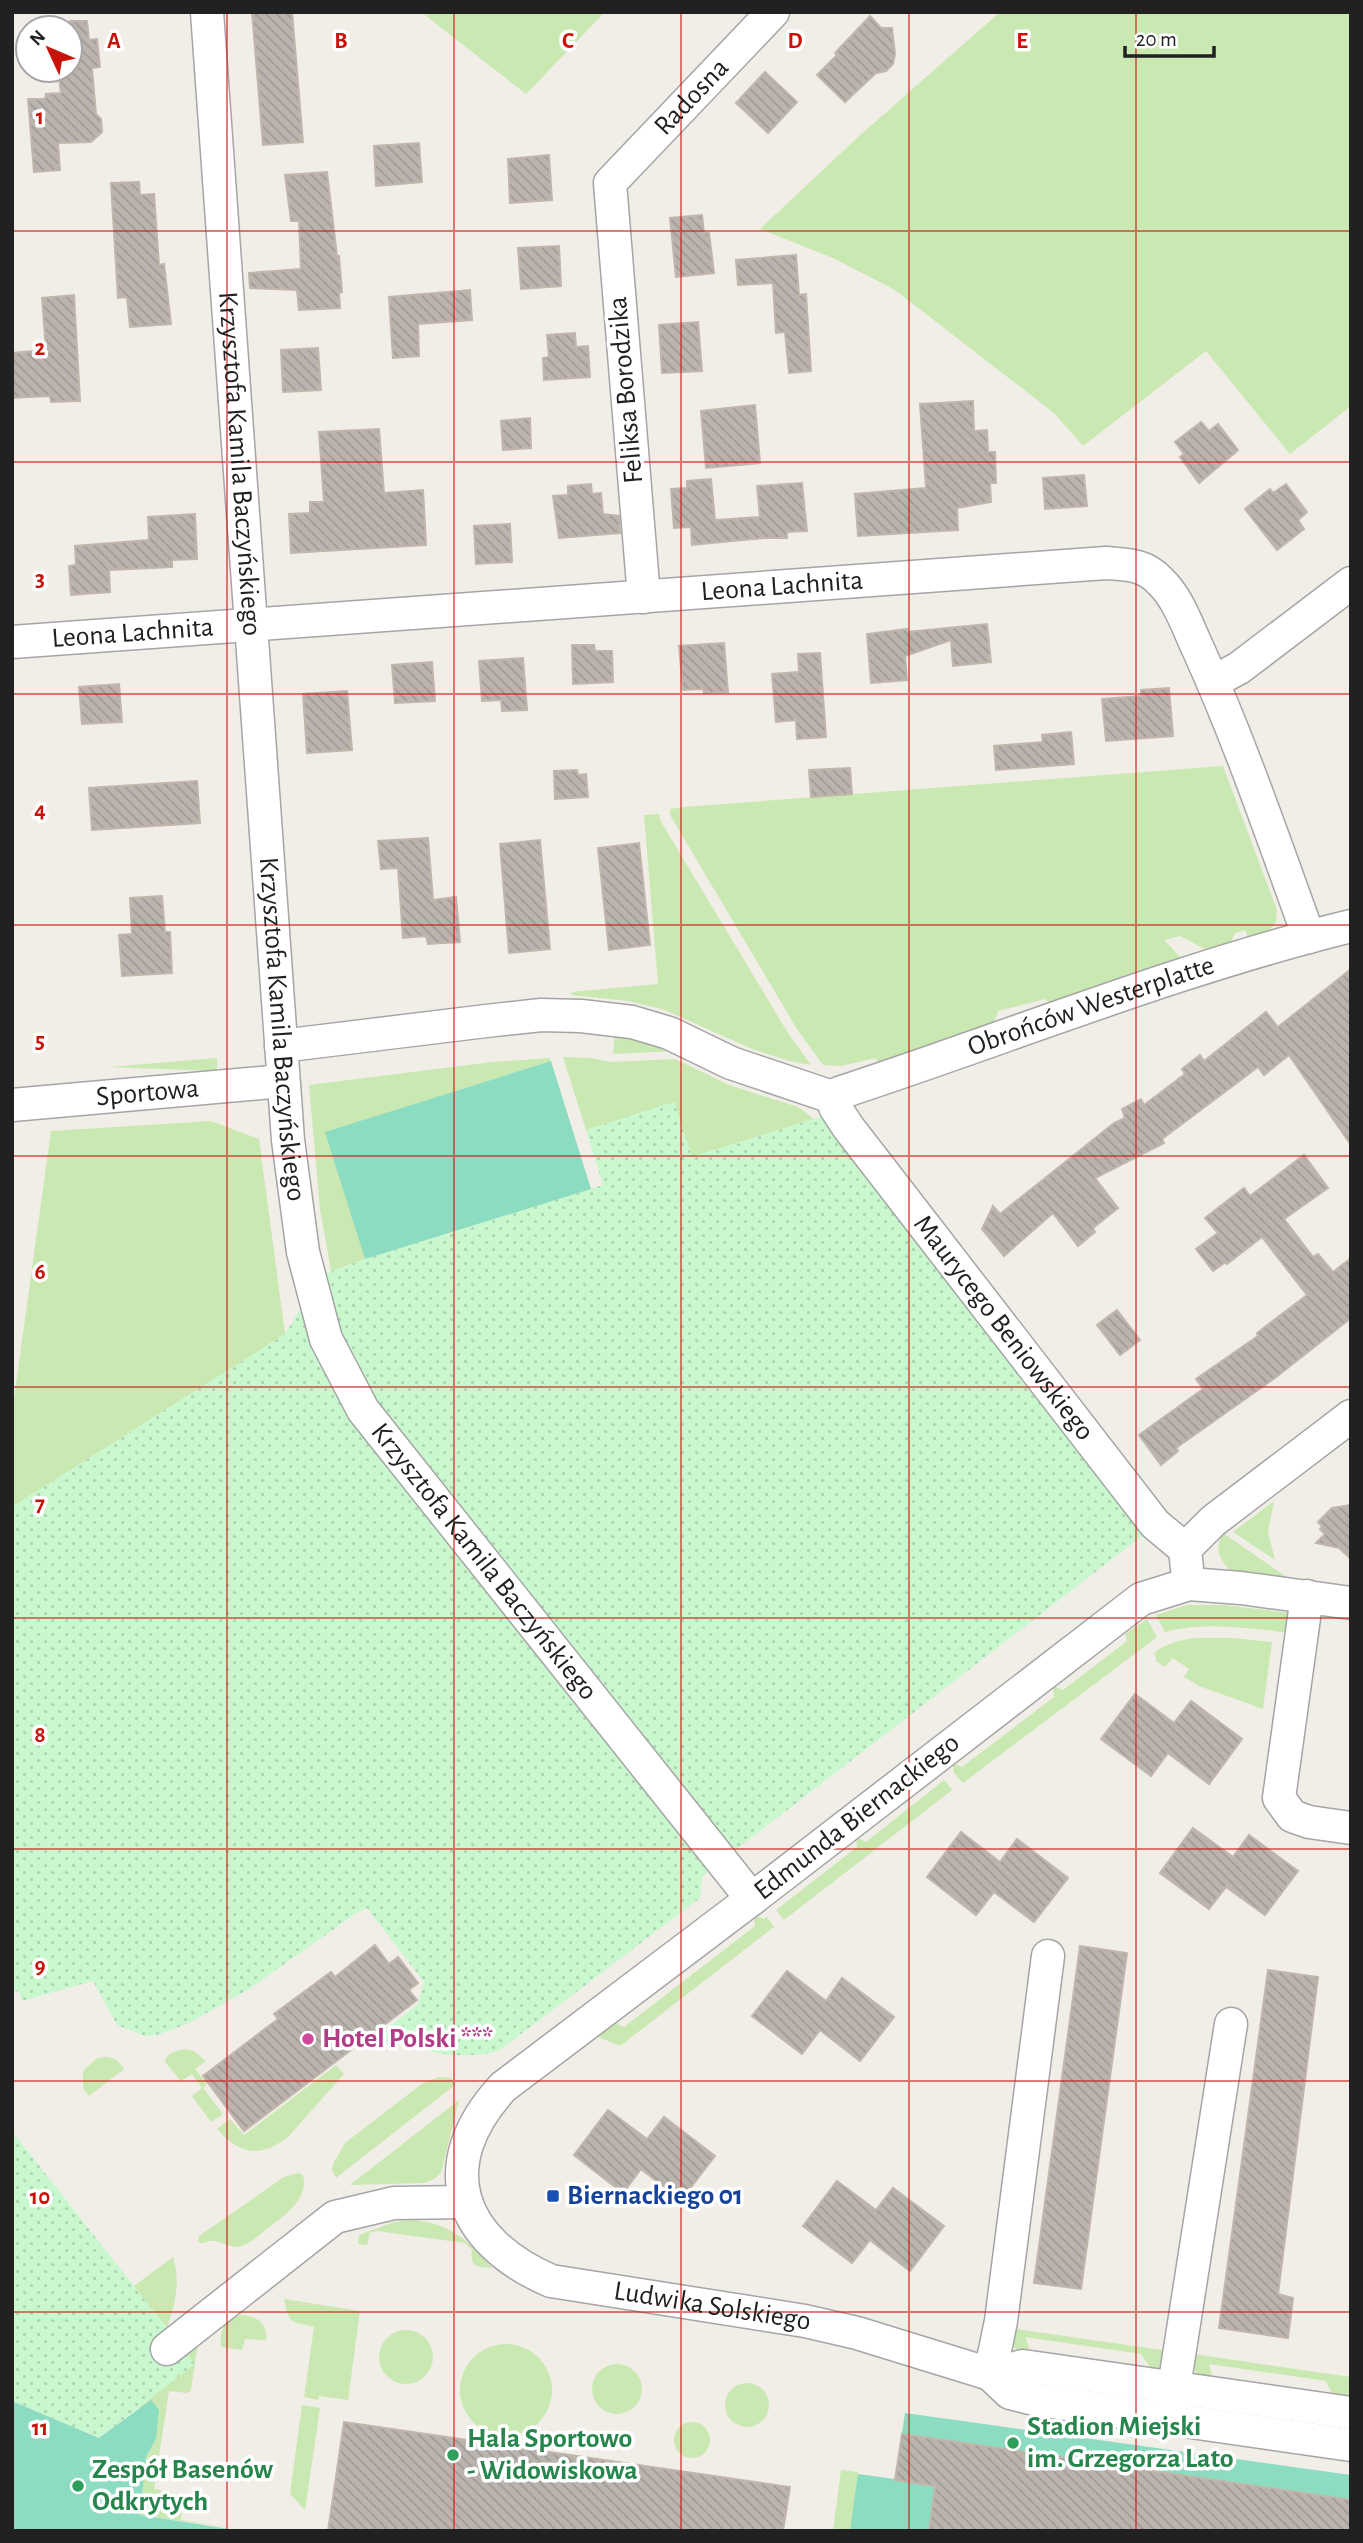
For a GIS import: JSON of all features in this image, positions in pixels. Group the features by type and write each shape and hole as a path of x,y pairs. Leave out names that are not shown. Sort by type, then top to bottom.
{"street":[{"name":"Krzysztofa Kamila Baczyńskiego","path":"207,12 288,1140 303,1252 326,1339 363,1410 752,1899"},
{"name":"Radosna","path":"610,183 773,12"},
{"name":"Feliksa Borodzika","path":"610,183 644,597"},
{"name":"Leona Lachnita","path":"12,642 1106,564 1139,566 1160,580 1175,598 1213,682 1262,806 1309,937"},
{"path":"1213,682 1239,667 1351,583"},
{"name":"Obrońców Westerplatte","path":"835,1098 839,1093 992,1039 1243,954 1351,926"},
{"path":"281,1046 486,1021 541,1016 582,1016 632,1022 669,1033 731,1063 835,1098"},
{"name":"Sportowa","path":"12,1105 283,1081"},
{"name":"Maurycego Beniowskiego","path":"835,1098 835,1107 848,1127 1155,1524 1185,1549"},
{"path":"1189,1584 1185,1549 1213,1521 1351,1416"},
{"name":"Edmunda Biernackiego","path":"465,2202 461,2178 471,2135 480,2115 503,2087 1141,1599 1189,1584 1351,1603"},
{"path":"1307,1596 1279,1798 1292,1816 1309,1822 1351,1828"},
{"path":"1048,1956 1003,2307 990,2374 1023,2366 1351,2413"},
{"path":"1169,2419 1231,2024"},
{"path":"167,2349 335,2217 394,2203 465,2202"},
{"name":"Ludwika Solskiego","path":"465,2202 482,2234 506,2257 551,2281 804,2321 857,2333 990,2374 1010,2393 1038,2400 1351,2445"}],"green space":[{"path":"421,12 605,12 526,94"},
{"path":"1000,12 1351,12 1351,406 1290,454 1206,351 1083,446 1054,413 895,290 833,258 760,229 858,137"},
{"path":"1223,766 1277,910 1276,922 1268,933 1248,938 1245,930 1235,933 1230,944 1205,949 1180,936 1164,940 1182,959 1053,1004 1045,999 998,1011 994,1023 879,1067 876,1058 841,1066 823,1065 797,1029 670,815 670,809 684,807"},
{"path":"659,814 660,820 788,1033 811,1065 752,1049 665,1010 628,1001 572,995 571,992 658,984 644,815"},
{"path":"618,1033 678,1051 613,1054 615,1035"},
{"path":"563,1057 611,1062 675,1059 729,1085 798,1107 814,1119 692,1157 674,1102 586,1130"},
{"path":"217,1058 217,1071 109,1067"},
{"path":"549,1058 551,1061 326,1132 365,1259 331,1271 320,1209 309,1085 492,1062"},
{"path":"551,1061 591,1189 365,1259 325,1132"},
{"path":"674,1102 692,1157 821,1117 852,1116 1164,1519 742,1845 702,1877 700,1898 500,2050 477,2055 451,2055 403,2042 390,2047 374,2039 418,2004 424,1982 367,1908 249,1989 187,2024 157,2035 145,2036 117,2025 93,1981 22,2001 19,1991 12,1992 12,1507 285,1334 321,1275 603,1185 586,1130"},
{"path":"211,1121 259,1139 285,1334 12,1507 12,1413 51,1131"},
{"path":"1274,1501 1268,1532 1275,1560 1233,1532"},
{"path":"1223,1533 1295,1583 1231,1571 1219,1554"},
{"path":"1187,1605 1224,1605 1290,1613 1290,1633 1211,1626 1165,1632 1156,1615"},
{"path":"1147,1619 1157,1637 963,1783 954,1773 952,1763 962,1767 1054,1697 1053,1686 1063,1690 1127,1641 1125,1634"},
{"path":"1195,1638 1272,1642 1263,1709 1199,1686 1184,1677 1189,1669 1173,1658 1165,1667 1156,1661 1155,1652 1160,1649 1174,1642"},
{"path":"944,1780 952,1790 784,1920 776,1910 857,1847 856,1837 866,1842"},
{"path":"754,1915 764,1919 767,1917 774,1927 620,2046 596,2036 613,2022 624,2027 755,1926"},
{"path":"185,2049 194,2051 206,2061 195,2069 207,2084 203,2088 223,2114 211,2122 192,2096 202,2088 192,2074 181,2081 165,2062 170,2054"},
{"path":"97,2058 117,2060 124,2069 89,2096 83,2088 83,2071"},
{"path":"336,2065 344,2074 288,2137 278,2144 260,2151 251,2151 234,2144 217,2129 230,2119 244,2135"},
{"path":"439,2077 451,2078 456,2084 336,2178 332,2170 333,2164 345,2143 423,2083"},
{"path":"459,2100 441,2173 434,2179 425,2183 350,2185"},
{"path":"12,2131 195,2364 100,2438 12,2401"},
{"path":"298,2173 303,2175 304,2184 298,2200 286,2214 253,2240 237,2247 214,2241 198,2242 199,2236 284,2177"},
{"path":"413,2220 438,2225 458,2235 492,2268 473,2263 472,2250 465,2243 377,2231 370,2233 367,2245 358,2244 359,2235 394,2222"},
{"path":"173,2257 177,2284 167,2328 134,2286"},
{"path":"284,2299 360,2311 348,2400 304,2397 314,2327 292,2320 287,2313"},
{"path":"242,2315 252,2317 263,2325 266,2340 245,2339 242,2350 221,2347 224,2326 231,2319"},
{"path":"1009,2328 1169,2351 1161,2366 1152,2370 1141,2354 1025,2337 1029,2347 1026,2353 1021,2354 1011,2344"},
{"path":"406,2330 425,2338 433,2357 425,2376 406,2384 387,2376 379,2357 387,2338"},
{"path":"198,2343 191,2390 187,2393 169,2391 154,2489 182,2495 181,2520 251,2531 140,2515 146,2457 156,2439 130,2389"},
{"path":"506,2344 523,2348 538,2358 548,2373 552,2390 548,2407 538,2422 523,2432 506,2436 489,2432 474,2422 464,2407 460,2390 464,2373 474,2358 489,2348"},
{"path":"1193,2354 1351,2377 1351,2396 1334,2397 1326,2381 1209,2364 1213,2378 1198,2376 1193,2367"},
{"path":"617,2364 635,2371 642,2389 635,2407 617,2414 599,2407 592,2389 599,2371"},
{"path":"747,2383 756,2384 763,2389 768,2396 768,2414 763,2421 756,2426 747,2427 738,2426 731,2421 726,2414 725,2405 726,2396 731,2389 738,2384"},
{"name":"Zespół Basenów Odkrytych","path":"151,2400 159,2410 156,2439 146,2457 140,2515 242,2531 12,2531 12,2401 99,2438"},
{"path":"302,2405 320,2408 305,2510 290,2494"},
{"name":"Stadion Miejski im. Grzegorza Lato","path":"905,2413 1351,2475 1351,2531 850,2531 858,2474 895,2479"},
{"path":"692,2422 705,2427 710,2440 705,2453 692,2458 679,2453 674,2440 679,2427"},
{"path":"841,2470 858,2472 859,2531 833,2531"}],"building":[{"path":"252,12 292,12 303,142 263,145"},
{"path":"870,16 881,28 892,28 895,54 893,64 886,71 876,73 845,102 817,75"},
{"path":"84,21 87,21 89,40 97,39 100,67 92,68 96,114 101,119 102,132 91,142 58,143 60,170 34,172 28,99 45,99 46,94 61,93 60,84 84,84"},
{"path":"765,72 797,102 768,133 736,103"},
{"path":"419,143 422,182 376,186 374,146"},
{"path":"549,155 552,200 510,203 508,159"},
{"path":"327,172 339,256 342,292 339,293 340,308 299,310 297,290 250,288 249,273 301,269 299,221 291,221 285,175"},
{"path":"139,182 140,195 154,194 159,265 164,264 171,324 130,327 127,297 118,298 111,183"},
{"path":"702,215 704,233 709,233 714,273 676,277 670,218"},
{"path":"559,246 561,286 521,289 518,248"},
{"path":"796,255 799,295 806,294 811,371 789,373 785,332 776,333 773,283 738,285 736,260"},
{"path":"470,290 472,320 418,324 419,356 393,358 389,297"},
{"path":"74,295 80,401 51,402 50,396 12,398 12,353 46,350 42,298"},
{"path":"698,322 702,371 662,373 659,325"},
{"path":"575,333 576,347 588,346 590,377 544,380 543,358 549,357 547,335"},
{"path":"318,348 321,390 283,392 281,350"},
{"path":"973,401 974,431 987,430 988,452 995,452 996,483 990,483 991,502 957,508 958,530 858,536 855,494 926,488 920,404"},
{"path":"755,405 760,463 706,468 701,411"},
{"path":"530,418 531,448 503,450 501,421"},
{"path":"1201,422 1209,431 1218,424 1238,450 1199,483 1180,457 1184,454 1175,442"},
{"path":"379,429 384,493 423,490 426,545 291,553 289,514 310,513 310,502 324,502 319,432"},
{"path":"1084,475 1087,506 1045,509 1043,478"},
{"path":"711,479 715,520 760,517 757,486 802,483 807,531 787,532 787,538 692,545 691,527 674,528 671,489 687,488 687,481"},
{"path":"591,484 592,494 601,493 603,514 619,516 620,533 559,538 553,496 568,495 568,486"},
{"path":"1286,484 1307,512 1298,520 1304,529 1277,550 1245,509 1270,489 1273,493"},
{"path":"195,514 197,559 172,560 172,567 109,570 110,592 71,595 69,566 76,565 75,546 149,540 148,517"},
{"path":"510,524 512,562 476,564 474,526"},
{"path":"987,624 991,662 953,666 951,640 905,656 907,680 871,683 867,634"},
{"path":"724,643 728,692 683,690 679,646"},
{"path":"572,645 594,645 595,651 612,651 613,682 573,684"},
{"path":"820,653 826,737 797,739 796,720 776,722 772,674 799,672 798,654"},
{"path":"523,658 527,710 502,711 501,700 482,701 479,661"},
{"path":"432,662 435,701 395,703 392,665"},
{"path":"119,684 122,722 82,724 79,687"},
{"path":"1169,688 1173,736 1106,741 1102,699 1141,696 1141,690"},
{"path":"347,691 352,750 307,753 303,694"},
{"path":"1071,732 1074,764 996,770 994,746 1043,742 1042,735"},
{"path":"850,768 852,794 811,797 809,770"},
{"path":"577,770 578,775 586,774 588,797 555,799 554,771"},
{"path":"197,781 200,823 92,830 89,788"},
{"path":"428,838 433,900 456,897 460,942 428,944 426,936 403,938 398,868 381,869 378,841"},
{"path":"540,840 550,949 509,953 500,844"},
{"path":"639,843 650,945 609,950 598,848"},
{"path":"162,896 165,932 170,932 172,973 122,976 119,935 132,934 130,898"},
{"path":"1351,969 1351,1145 1289,1055 1264,1075 1258,1067 1162,1139 1164,1143 1095,1178 1118,1208 1093,1228 1095,1232 1078,1246 1053,1213 1004,1256 982,1229 993,1206 1000,1214 1114,1123 1125,1118 1122,1109 1141,1099 1144,1105 1185,1074 1182,1069 1200,1055 1204,1061 1266,1012 1278,1027"},
{"path":"1304,1155 1328,1188 1284,1219 1313,1257 1318,1254 1333,1272 1351,1258 1351,1318 1275,1378 1176,1448 1178,1451 1161,1465 1139,1435 1203,1389 1196,1379 1258,1336 1257,1333 1307,1295 1262,1237 1227,1264 1226,1262 1213,1271 1196,1249 1218,1233 1205,1218 1244,1188 1250,1196"},
{"path":"1117,1310 1140,1340 1120,1355 1097,1325"},
{"path":"1351,1505 1351,1559 1339,1548 1316,1543 1325,1534 1318,1522 1332,1508"},
{"path":"1135,1694 1174,1723 1191,1701 1242,1739 1209,1784 1168,1753 1151,1776 1101,1739"},
{"path":"1193,1828 1233,1857 1249,1835 1298,1871 1265,1915 1226,1887 1209,1909 1160,1873"},
{"path":"961,1832 1000,1862 1017,1839 1068,1878 1034,1922 994,1892 976,1915 927,1877"},
{"name":"Hotel Polski ***","path":"375,1945 389,1964 398,1957 418,1983 409,1990 417,2000 244,2131 203,2076 278,2019 274,2014 331,1972 335,1977"},
{"path":"1080,1946 1127,1953 1081,2289 1034,2283"},
{"path":"1268,1970 1318,1977 1278,2294 1293,2298 1288,2338 1219,2328"},
{"path":"787,1971 826,2001 842,1978 894,2017 860,2061 820,2030 802,2054 752,2016"},
{"path":"608,2110 647,2139 664,2117 715,2156 681,2200 641,2169 623,2193 574,2155"},
{"path":"837,2181 876,2210 893,2188 944,2226 910,2271 870,2240 852,2263 803,2226"},
{"name":"Hala Sportowo - Widowiskowa","path":"344,2422 790,2487 783,2531 328,2531"},
{"name":"Stadion Miejski im. Grzegorza Lato","path":"902,2434 1351,2500 1351,2531 929,2531 935,2486 895,2480"}],"place":[{"name":"Hotel Polski ***","path":"308,2039"},
{"name":"Biernackiego 01","path":"553,2196"},
{"name":"Stadion Miejski im. Grzegorza Lato","path":"1013,2443"},
{"name":"Hala Sportowo - Widowiskowa","path":"453,2455"},
{"name":"Zespół Basenów Odkrytych","path":"78,2486"}]}
